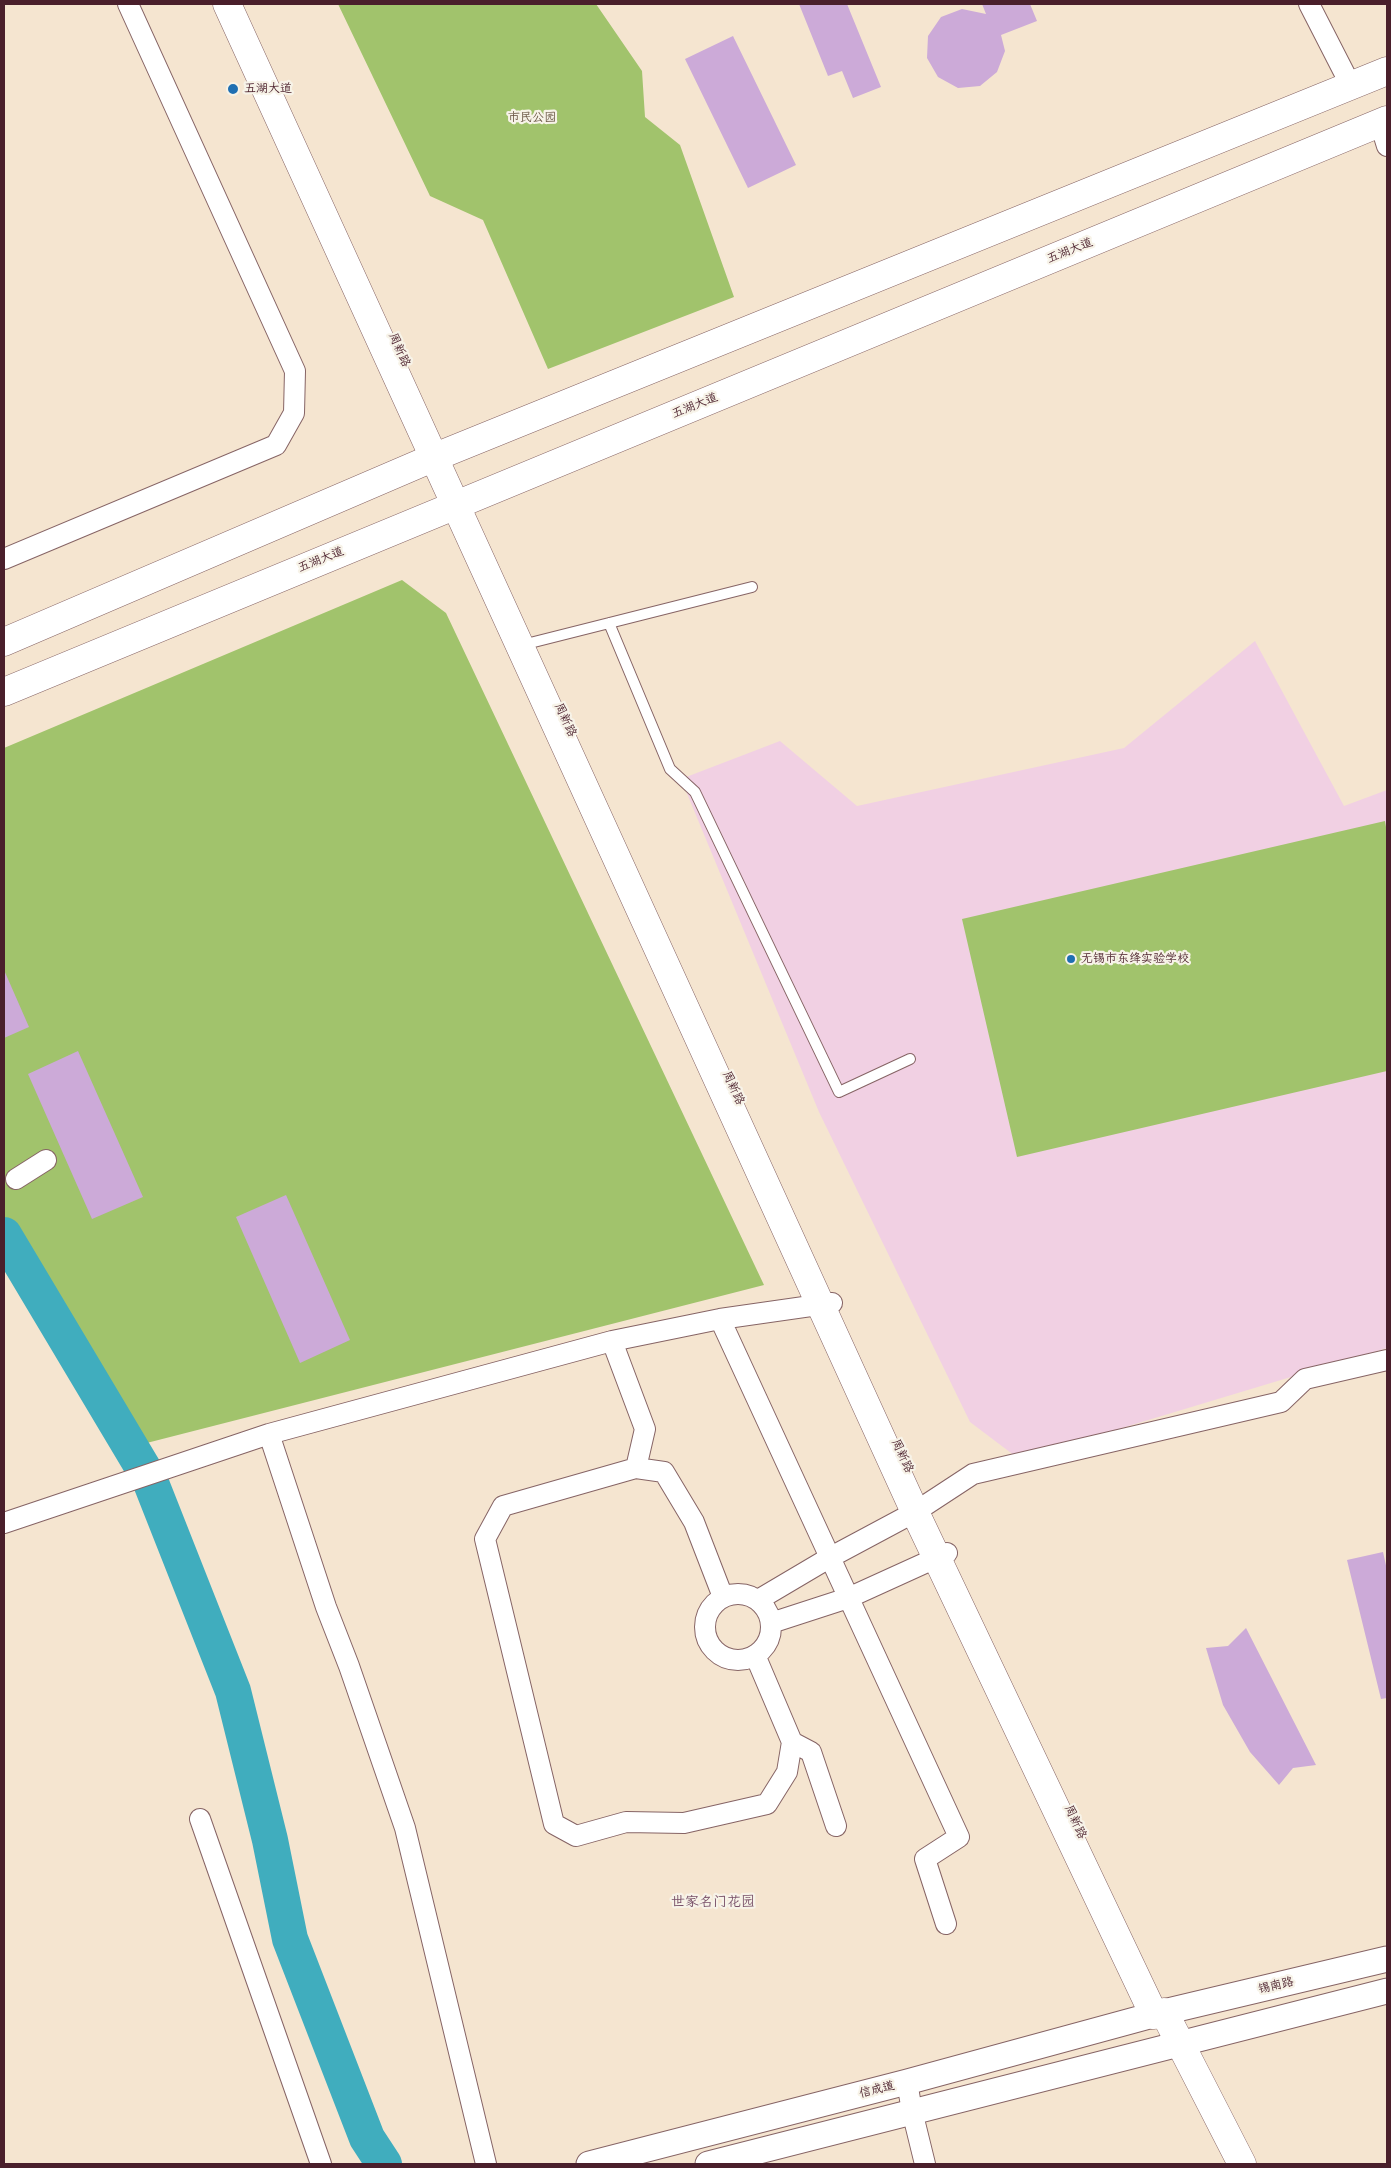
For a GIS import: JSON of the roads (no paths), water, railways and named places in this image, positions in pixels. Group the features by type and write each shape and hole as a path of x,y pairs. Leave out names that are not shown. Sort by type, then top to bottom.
{"main road":[{"name":"周新路","path":"228,4 440,455"},
{"name":"周新路","path":"241,4 461,502 826,1304 920,1509 1175,2046 1228,2164"},
{"path":"4,642 440,455 1387,71"},
{"name":"五湖大道","path":"4,692 461,502 1385,130"},
{"name":"周新路","path":"461,502 530,642 826,1304"},
{"name":"周新路","path":"1175,2046 1242,2164"}],"street":[{"path":"4,559 276,445 294,413 295,371 128,4"},
{"path":"1309,4 1356,83"},
{"path":"1322,4 1356,83"},
{"path":"16,1179 46,1160"},
{"path":"4,1523 116,1487 269,1434 612,1341 720,1319 826,1304"},
{"path":"720,1319 959,1837 925,1859 946,1924"},
{"path":"612,1341 645,1428 636,1468"},
{"path":"758,1600 829,1558 920,1509 973,1474 1281,1402 1305,1379 1387,1360"},
{"path":"269,1434 326,1607 349,1666 405,1828 486,2164"},
{"path":"723,1597 694,1522 664,1472 636,1468 503,1506 485,1539 554,1824 576,1836 626,1822 684,1823 767,1804 787,1772 792,1742 755,1656"},
{"path":"771,1623 848,1598 942,1555"},
{"path":"741,1594 758,1600 769,1614 771,1623 768,1642 755,1656 746,1659 727,1658 719,1653 707,1638 705,1628 710,1610 723,1597 741,1594"},
{"path":"792,1742 811,1752 836,1826"},
{"path":"200,1819 320,2164"},
{"name":"锡南路","path":"1159,2013 1387,1959"},
{"path":"708,2164 1387,1992"},
{"name":"信成道","path":"589,2164 907,2082 1159,2013"},
{"path":"907,2082 925,2164"}],"lane":[{"path":"530,642 752,587"},
{"path":"609,623 670,769 695,792 839,1092 910,1059"}],"waterway":[{"path":"4,1235 149,1478 233,1691 270,1840 290,1939 367,2138 384,2164"}],"place":[{"name":"五湖大道","path":"233,89"},
{"name":"无锡市东绛实验学校","path":"1071,959"}],"district":[{"name":"世家名门花园","path":"713,1902"}],"park label":[{"name":"市民公园","path":"532,118"}]}
